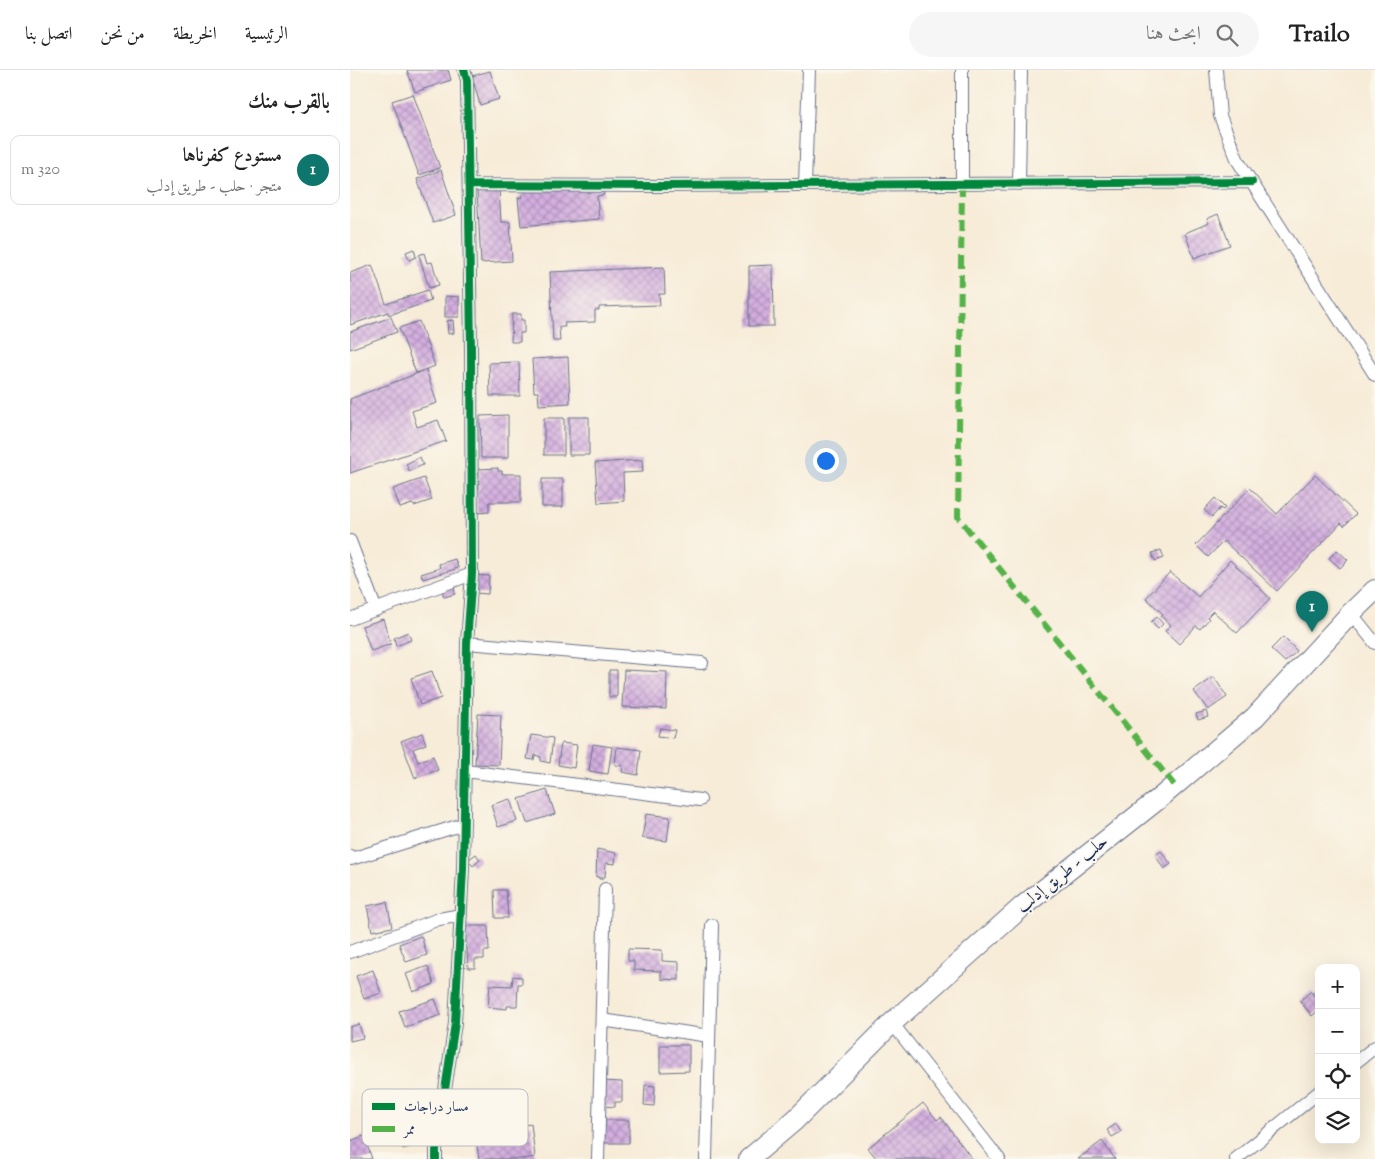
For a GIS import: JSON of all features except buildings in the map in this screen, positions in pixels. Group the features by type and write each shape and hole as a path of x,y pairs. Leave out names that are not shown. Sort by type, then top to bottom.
{"highway":[{"name":"حلب - طريق إدلب","path":"749,1159 795,1120 892,1023 1023,906 1161,797 1255,717 1351,612 1375,590"}],"street":[{"path":"445,1089 455,1023 461,915 466,771 467,644 472,574 468,80 464,70"},
{"path":"805,186 808,70"},
{"path":"962,70 962,184"},
{"path":"1019,184 1021,70"},
{"path":"1216,70 1220,116 1238,161 1375,375"},
{"path":"469,185 805,186 1252,182"},
{"path":"350,541 376,610"},
{"path":"350,619 472,574"},
{"path":"1351,612 1375,643"},
{"path":"467,644 702,663"},
{"path":"466,771 700,800"},
{"path":"350,856 351,860 464,824"},
{"path":"598,1159 605,888"},
{"path":"350,952 439,919 461,915"},
{"path":"706,1159 712,924"},
{"path":"602,1020 709,1036"},
{"path":"892,1023 1000,1159"},
{"path":"1360,1059 1375,1047"},
{"path":"1236,1159 1315,1095"},
{"path":"436,1159 437,1146"}],"marked path":[{"path":"962,184 958,517 1174,785"}],"cycle path":[{"path":"445,1089 455,1023 463,869 467,643 472,574 467,80 464,70"},
{"path":"469,185 659,186 1252,182"},
{"path":"436,1159 437,1146"}],"place":[{"name":"مستودع كفرناها","path":"1312,632"}]}
